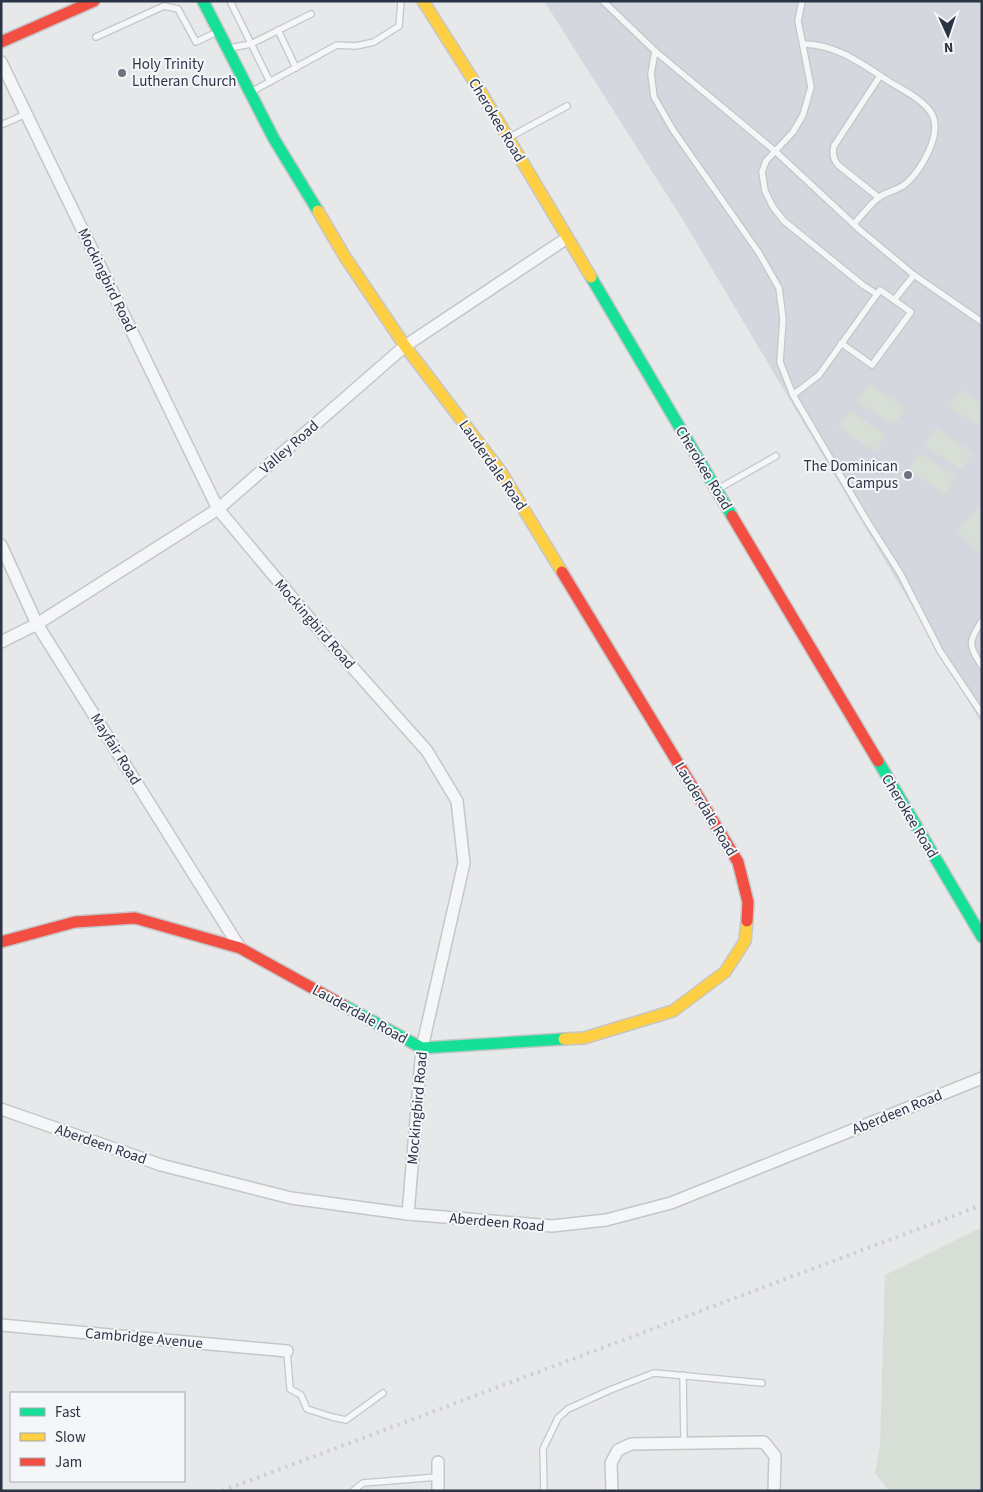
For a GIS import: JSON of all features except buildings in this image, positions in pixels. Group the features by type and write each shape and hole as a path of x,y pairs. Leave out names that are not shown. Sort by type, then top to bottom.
{"street":[{"path":"1,42 94,1"},
{"name":"Cherokee Road","path":"423,1 508,138 982,937"},
{"name":"Lauderdale Road","path":"1,942 75,922 135,918 240,948 422,1048 584,1038 673,1011 725,972 745,941 748,902 738,862 501,472 405,346 340,248 274,139 218,31 207,4"},
{"name":"Mockingbird Road","path":"1,62 218,509 321,632 427,752 457,801 464,863 422,1048 408,1214"},
{"name":"Valley Road","path":"1,642 37,624 218,509 405,346 567,238"},
{"name":"Mayfair Road","path":"1,545 37,624 240,948"},
{"name":"Aberdeen Road","path":"1,1109 161,1165 291,1198 408,1214 552,1226 606,1220 671,1203 982,1078"},
{"name":"Cambridge Avenue","path":"1,1324 287,1351"},
{"path":"612,1491 611,1463 618,1450 631,1444 764,1442 775,1456 774,1491"},
{"path":"438,1462 438,1491"}],"lane":[{"path":"230,1 270,82"},
{"path":"250,92 337,45 356,46 374,42 399,26 401,1"},
{"path":"603,1 655,51 775,151 854,224 914,275 982,322"},
{"path":"802,1 798,21 804,44 811,87 810,94 804,115 793,132 766,161 762,172 765,191 784,221 864,286 877,294"},
{"path":"96,37 164,6 178,9 196,42 218,31"},
{"path":"228,49 251,44 311,14"},
{"path":"278,30 296,68"},
{"path":"804,44 821,45 842,53 919,100 931,112 933,117 935,131 933,142 909,180 898,189 878,197 854,224"},
{"path":"655,51 651,74 654,97 673,130 759,253 778,288 783,319 780,362 793,394 867,521 900,573 940,651 982,714"},
{"path":"878,197 838,165 832,151 880,76"},
{"path":"508,138 567,106"},
{"path":"1,125 26,114"},
{"path":"894,300 914,275"},
{"path":"793,394 819,375 841,343 880,290 911,312 872,365 841,343"},
{"path":"717,490 776,456"},
{"path":"982,621 970,642 971,649 982,666"},
{"path":"287,1351 290,1389 301,1395 307,1409 346,1420 383,1393"},
{"path":"544,1491 543,1449 558,1418 568,1409 654,1373 762,1383"},
{"path":"683,1376 684,1443"},
{"path":"353,1491 363,1483 438,1477"}],"shaded area":[{"name":"The Dominican Campus","path":"544,1 982,1 982,724 686,225"},
{"path":"869,384 906,408 894,425 857,401"},
{"path":"961,390 982,404 982,428 950,407"},
{"path":"850,410 886,435 875,452 838,427"},
{"path":"936,428 973,453 961,469 924,445"},
{"path":"919,453 956,477 945,494 908,470"},
{"path":"982,505 982,556 956,531"},
{"path":"982,1227 982,1491 889,1491 875,1473 880,1446 885,1275"}],"railway":[{"path":"222,1491 982,1205"}],"traffic: fast":[{"path":"203,1 274,139 318,211"},
{"path":"591,277 732,516"},
{"path":"878,761 982,937"},
{"path":"343,1005 422,1048 564,1039"}],"traffic: slow":[{"path":"423,1 482,94 591,277"},
{"path":"318,211 345,257 405,346 501,472 562,572"},
{"path":"564,1039 584,1038 673,1011 725,972 745,941 747,921"}],"traffic: jam":[{"path":"1,42 94,1"},
{"path":"732,516 878,761"},
{"path":"562,572 738,862 748,902 747,921"},
{"path":"1,942 75,922 135,918 240,948 343,1005"}],"place":[{"name":"Holy Trinity Lutheran Church","path":"122,73"},
{"name":"The Dominican Campus","path":"908,475"}]}
